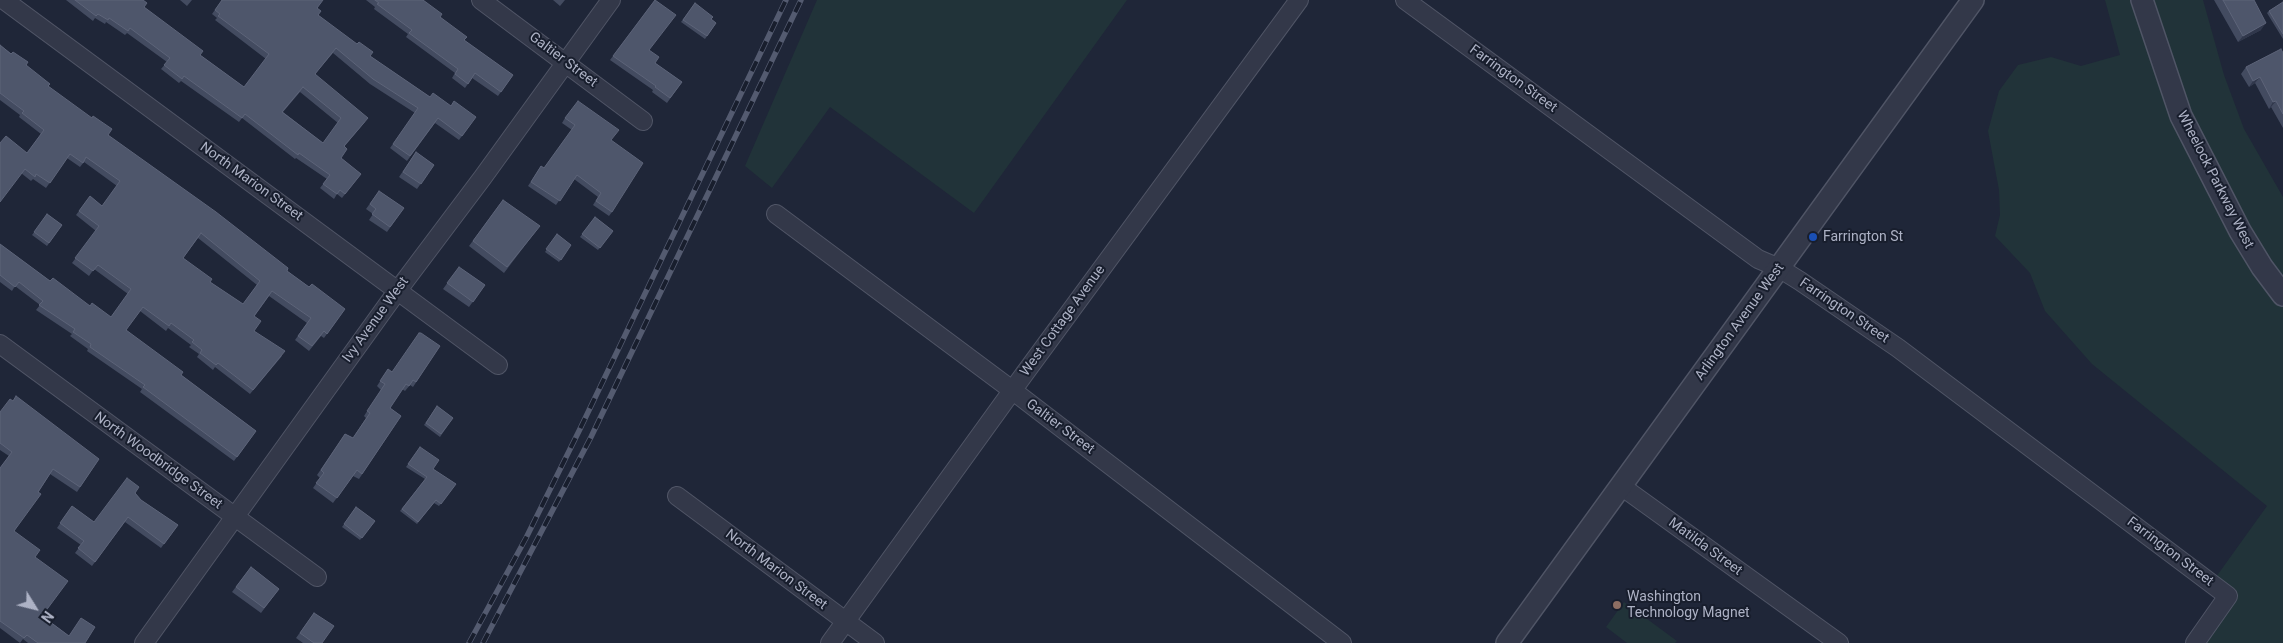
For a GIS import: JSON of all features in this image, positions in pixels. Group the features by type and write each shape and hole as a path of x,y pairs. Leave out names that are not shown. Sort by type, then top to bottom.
{"street":[{"name":"North Marion Street","path":"4,0 498,364"},
{"name":"Galtier Street","path":"482,0 644,121"},
{"name":"Ivy Avenue West","path":"144,643 398,290 611,0"},
{"name":"West Cottage Avenue","path":"830,643 1012,390 1299,0"},
{"name":"Farrington Street","path":"1405,0 1758,259 1779,268 1898,348 2228,596 2195,643"},
{"name":"Arlington Avenue West","path":"1507,643 1974,0"},
{"name":"Wheelock Parkway West","path":"2142,0 2181,116 2240,231 2262,267 2283,295"},
{"name":"Galtier Street","path":"776,214 1012,390 1342,643"},
{"name":"North Woodbridge Street","path":"0,344 317,577"},
{"name":"Matilda Street","path":"1621,486 1839,643"},
{"name":"North Marion Street","path":"677,496 875,643"}],"shaded area":[{"path":"817,0 1127,0 974,213 830,107 772,188 745,166"},
{"path":"2105,0 2203,0 2224,75 2244,129 2283,197 2283,643 2195,643 2228,596 2211,584 2267,506 2092,364 2045,311 2030,273 1995,236 2000,215 1999,190 1988,131 1999,91 2018,65 2051,57 2081,66 2120,55"},
{"path":"1624,602 1677,641 1675,643 1627,643 1606,627"}],"building":[{"path":"75,0 143,0 147,3 144,7 203,51 200,55 244,87 269,54 218,16 220,14 215,10 222,0 323,0 317,8 321,11 318,15 357,44 359,42 373,52 370,56 430,97 433,93 451,106 454,101 476,117 462,136 438,118 410,156 393,144 418,108 373,79 336,48 315,74 368,118 344,146 347,149 341,158 361,174 345,194 340,190 337,194 323,184 330,175 299,153 298,155 245,114 242,118 184,76 182,79 164,65 170,58 130,28 128,31 109,18 108,20 98,14 96,16","holes":["303,87 341,118 323,143 282,112"]},
{"path":"375,0 423,0 442,14 440,17 467,37 464,40 513,75 501,92 475,73 468,84 455,74 458,69 409,33 412,30 377,4 379,3"},
{"path":"655,0 676,15 649,50 659,57 655,63 682,82 670,98 613,56"},
{"path":"2223,0 2254,0 2266,23 2243,36"},
{"path":"2283,2 2283,34 2269,11"},
{"path":"695,3 713,17 711,19 716,23 707,36 683,20"},
{"path":"0,45 11,54 13,52 28,62 26,65 50,84 48,86 92,118 93,116 112,129 108,135 216,212 288,268 287,271 309,287 312,284 345,309 327,334 324,331 312,346 298,336 311,318 272,291 254,316 261,321 254,331 285,351 253,390 218,363 216,365 200,353 202,350 192,342 194,340 171,323 169,326 143,307 126,330 183,372 181,375 256,431 237,457 143,387 145,385 90,347 91,344 73,332 75,329 39,305 43,301 19,282 15,287 0,275 0,244 50,281 53,278 90,306 92,303 111,317 131,289 98,265 93,271 75,258 99,226 79,211 90,196 102,206 120,181 86,157 83,163 70,154 50,183 36,174 35,177 25,169 0,202 0,143 6,136 27,153 44,130 22,113 24,111 0,93","holes":["201,233 260,281 243,304 210,282 212,279 183,258"]},
{"path":"2281,49 2283,53 2283,114 2276,101 2273,102 2260,77 2253,81 2246,67"},
{"path":"578,101 619,130 611,140 643,163 612,212 596,201 601,193 577,175 560,201 531,182 541,166 544,168 575,125 565,118"},
{"path":"416,152 434,165 421,184 403,172"},
{"path":"379,191 404,208 390,227 372,214 376,209 370,204"},
{"path":"503,200 540,226 507,267 473,241"},
{"path":"47,214 62,225 49,243 34,232"},
{"path":"595,217 613,231 600,248 582,234"},
{"path":"557,234 571,245 561,260 546,249"},
{"path":"459,267 485,285 473,302 447,283"},
{"path":"419,333 440,346 416,382 413,380 409,386 406,384 390,408 401,416 362,474 357,470 337,498 316,483 324,473 321,470 345,434 353,438 370,413 367,411 385,384 380,381 388,369 392,372"},
{"path":"16,396 99,459 80,487 53,469 38,492 41,494 14,531 40,550 35,557 68,581 42,616 69,636 81,618 95,627 85,643 38,643 27,635 24,638 0,621 0,468 12,452 0,443 0,412 10,399 13,401"},
{"path":"437,406 453,418 441,434 426,423"},
{"path":"420,447 439,460 433,469 456,484 441,504 436,500 418,522 402,509 427,477 408,464"},
{"path":"127,478 139,487 135,493 141,500 178,525 164,544 128,517 95,562 78,548 84,541 60,523 72,506 94,522"},
{"path":"356,507 375,521 362,538 344,524"},
{"path":"251,567 279,589 264,608 236,587"},
{"path":"314,613 334,626 322,643 314,643 300,633"}],"railway":[{"path":"469,643 526,538 579,431 786,0"},
{"path":"483,643 591,437 801,0"}],"place":[{"name":"Farrington St","path":"1813,237"},
{"name":"Washington Technology Magnet","path":"1617,605"}]}
